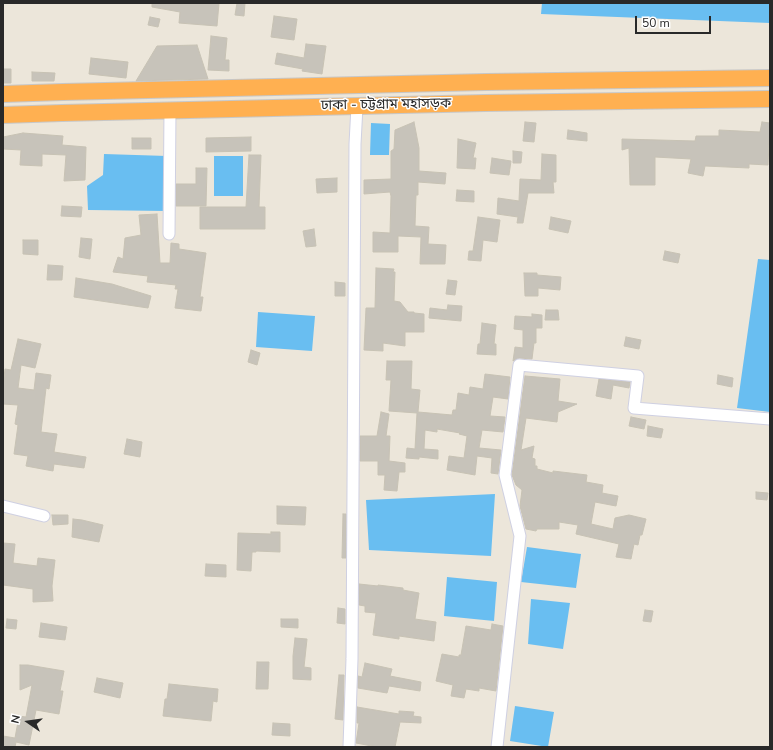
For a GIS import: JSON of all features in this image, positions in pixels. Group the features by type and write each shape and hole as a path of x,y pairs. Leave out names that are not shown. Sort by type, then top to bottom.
{"highway":[{"name":"ঢাকা - চট্টগ্রাম মহাসড়ক","path":"3,94 486,82 770,78"},
{"name":"ঢাকা - চট্টগ্রাম মহাসড়ক","path":"3,115 357,106 770,99"}],"street":[{"path":"349,747 352,659 355,152 357,106"},
{"path":"169,234 170,110"},
{"path":"497,747 520,536 505,475 519,364 638,376 634,408 770,419"},
{"path":"3,506 44,516"}],"water":[{"path":"542,3 770,3 770,23 541,14"},
{"path":"371,123 390,124 389,155 370,155"},
{"path":"104,154 167,156 166,211 88,210 87,186 103,175"},
{"path":"214,156 243,156 243,196 214,196"},
{"path":"758,259 770,260 770,412 737,408"},
{"path":"258,312 315,316 312,351 256,347"},
{"path":"495,494 491,556 369,550 366,500"},
{"path":"527,547 581,554 576,588 521,582"},
{"path":"447,577 497,582 494,621 444,616"},
{"path":"531,599 570,603 563,649 528,644"},
{"path":"515,706 554,712 548,747 510,741"}],"building":[{"path":"152,3 219,3 217,26 179,23 180,12 152,7"},
{"path":"237,3 245,3 244,16 235,15"},
{"path":"274,16 297,19 294,40 271,37"},
{"path":"150,17 160,19 158,27 148,25"},
{"path":"211,36 227,38 225,60 229,60 229,71 208,70"},
{"path":"306,44 326,46 322,74 302,71 303,69 275,64 277,53 304,58"},
{"path":"197,45 208,79 136,81 157,46"},
{"path":"91,58 128,62 126,78 89,74"},
{"path":"3,69 11,69 11,83 3,83"},
{"path":"32,72 55,73 54,81 32,81"},
{"path":"414,122 419,148 419,171 446,173 445,184 418,182 415,226 429,227 428,244 446,245 445,264 420,264 421,237 398,236 398,252 373,252 373,232 390,233 391,196 390,192 364,194 364,180 391,179 391,151 394,149 395,130"},
{"path":"525,122 536,123 534,142 523,141"},
{"path":"762,122 770,123 768,165 749,164 749,168 705,166 703,176 688,173 691,159 655,157 655,185 630,185 629,148 622,150 622,139 695,141 696,136 719,136 719,130 760,132"},
{"path":"568,130 587,133 587,141 567,139"},
{"path":"23,133 63,136 62,145 86,147 85,180 64,181 66,155 42,154 42,166 20,165 21,150 3,149 3,137"},
{"path":"251,137 251,151 206,152 206,138"},
{"path":"132,138 151,138 151,149 132,149"},
{"path":"458,139 476,143 473,158 476,158 475,169 457,168"},
{"path":"513,151 522,152 521,163 513,163"},
{"path":"542,154 556,155 556,182 553,182 554,193 528,193 523,223 517,223 518,217 497,214 498,198 519,201 520,179 541,180"},
{"path":"249,155 261,155 259,207 265,207 265,229 200,229 200,207 246,207"},
{"path":"492,158 511,161 509,175 490,173"},
{"path":"196,168 207,168 206,206 176,206 176,184 196,184"},
{"path":"337,178 337,192 317,193 316,179"},
{"path":"457,190 474,191 474,202 456,201"},
{"path":"62,206 82,207 81,217 61,216"},
{"path":"157,214 160,263 170,263 171,243 179,244 179,249 206,253 200,297 203,297 201,311 175,308 178,289 175,289 176,285 147,282 148,276 113,272 118,257 123,259 125,238 141,235 139,215"},
{"path":"478,217 500,220 497,242 483,240 481,261 468,260 469,251 473,251"},
{"path":"551,217 571,221 568,233 549,229"},
{"path":"314,229 316,246 306,247 303,231"},
{"path":"81,238 92,239 90,259 79,257"},
{"path":"23,240 38,240 38,255 23,254"},
{"path":"665,251 680,254 678,263 663,260"},
{"path":"48,265 63,266 62,280 47,280"},
{"path":"376,268 394,269 394,301 400,302 408,312 424,314 424,332 405,332 405,346 383,343 383,351 364,350 366,308 375,308"},
{"path":"524,273 537,273 537,275 561,277 560,290 538,288 538,296 525,296"},
{"path":"76,278 112,284 151,296 148,308 74,297"},
{"path":"448,280 457,281 455,295 446,294"},
{"path":"335,282 345,283 345,296 335,296"},
{"path":"448,305 462,306 461,321 429,318 430,308 447,310"},
{"path":"546,310 558,310 559,320 545,320"},
{"path":"532,314 542,315 542,328 536,328 536,343 534,343 532,359 519,358 513,361 515,347 523,348 523,330 514,329 515,316 532,317"},
{"path":"482,323 496,325 494,344 496,344 496,355 477,354 478,344 480,344"},
{"path":"626,337 641,340 639,349 624,346"},
{"path":"18,339 41,344 35,368 21,365 18,388 34,390 36,373 51,375 49,389 46,388 41,432 57,434 54,452 86,457 84,468 54,464 53,471 26,466 28,456 14,454 18,425 15,424 18,405 3,404 3,386 5,369 11,370"},
{"path":"251,350 260,353 257,365 248,362"},
{"path":"387,361 412,361 411,389 420,390 418,412 452,415 453,410 456,410 458,393 469,395 470,387 483,389 485,374 510,377 508,399 493,397 490,416 505,417 503,432 482,430 479,448 501,450 498,474 491,473 492,458 477,456 475,475 447,470 449,456 464,458 467,436 459,434 460,433 437,429 437,432 425,430 424,449 438,450 438,459 419,457 419,459 406,458 407,448 415,449 417,413 389,411 391,380 386,380"},
{"path":"718,375 733,378 732,387 717,384"},
{"path":"525,376 560,379 558,401 577,404 558,412 557,422 526,418 521,450 534,446 532,458 535,459 535,466 537,466 537,469 553,473 553,471 587,475 586,482 603,485 602,493 618,496 616,506 595,502 591,524 613,529 615,518 629,515 646,519 638,545 634,544 631,559 616,557 619,544 576,534 578,525 559,522 559,529 537,529 536,531 526,529 520,506 522,490 516,485 512,475"},
{"path":"599,379 630,382 629,388 613,385 611,399 596,396"},
{"path":"381,412 389,414 386,436 390,436 389,461 405,463 405,472 399,472 397,491 384,490 385,475 378,475 378,461 360,461 360,436 377,436"},
{"path":"631,417 646,420 644,429 629,426"},
{"path":"648,426 663,429 661,438 647,436"},
{"path":"127,439 142,442 140,457 124,454"},
{"path":"756,492 768,493 767,500 756,499"},
{"path":"277,506 306,507 305,525 277,524"},
{"path":"343,514 346,514 346,558 342,558"},
{"path":"52,515 68,515 68,524 53,525"},
{"path":"73,519 103,525 99,542 72,537"},
{"path":"271,532 280,532 280,552 252,552 251,571 237,570 238,533 271,534"},
{"path":"3,543 15,544 13,563 37,566 38,558 55,560 52,586 53,601 33,602 33,589 3,585"},
{"path":"206,564 226,565 226,577 205,576"},
{"path":"359,584 403,588 403,590 419,593 415,619 436,622 434,641 399,636 399,639 373,635 376,613 365,612 365,606 359,605"},
{"path":"338,608 345,609 345,624 337,623"},
{"path":"645,610 653,611 651,622 643,621"},
{"path":"7,619 17,620 16,629 6,628"},
{"path":"281,619 298,619 298,628 281,627"},
{"path":"41,623 67,627 65,640 39,637"},
{"path":"492,624 503,626 496,691 479,688 479,691 466,689 464,698 451,696 453,685 436,681 442,654 459,657 459,655 461,655 466,626 491,630"},
{"path":"295,638 307,639 304,667 311,668 311,680 293,679"},
{"path":"257,662 269,662 268,689 256,689"},
{"path":"365,663 392,669 390,676 421,682 420,691 389,686 387,693 358,688 358,676 362,677"},
{"path":"20,665 64,671 60,691 63,691 59,714 36,710 29,745 16,742 15,747 3,747 3,736 15,738 19,716 26,717 32,685 20,690"},
{"path":"339,675 344,675 343,720 335,719"},
{"path":"97,678 123,683 120,698 94,692"},
{"path":"169,684 218,689 217,702 213,701 211,721 163,716"},
{"path":"357,707 399,714 399,711 414,712 413,716 421,717 421,723 400,722 395,747 377,747 356,743 359,723 357,723"},
{"path":"273,723 290,724 290,736 272,735"}]}
